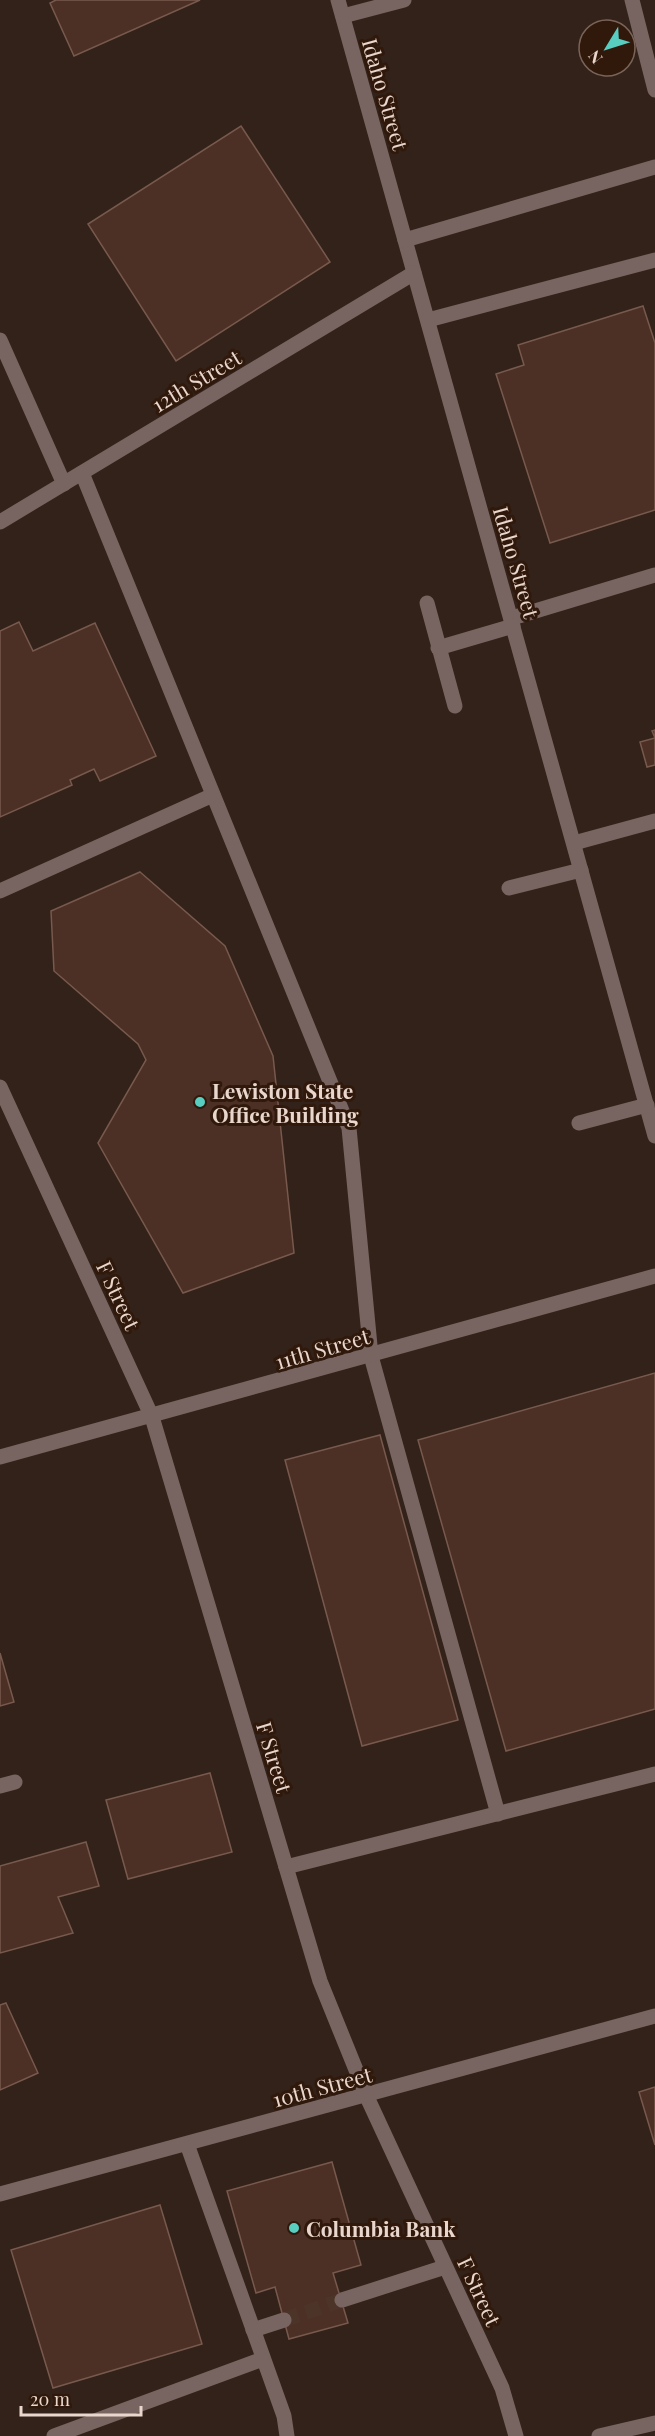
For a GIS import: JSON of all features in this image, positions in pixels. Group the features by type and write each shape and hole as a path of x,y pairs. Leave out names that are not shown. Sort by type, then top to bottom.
{"street":[{"name":"Idaho Street","path":"338,0 655,1136"},
{"path":"343,16 404,0"},
{"path":"632,0 655,90"},
{"path":"405,240 655,167"},
{"path":"428,320 655,260"},
{"name":"12th Street","path":"0,522 414,273"},
{"path":"0,340 64,484"},
{"path":"81,473 349,1128 371,1356 498,1814"},
{"path":"438,648 655,575"},
{"path":"427,603 455,706"},
{"path":"0,891 213,795"},
{"path":"574,843 655,820"},
{"path":"509,888 581,870"},
{"name":"F Street","path":"0,1087 152,1417 320,1981 367,2097 502,2388 516,2436"},
{"path":"579,1124 646,1105"},
{"name":"11th Street","path":"0,1457 152,1417 655,1276"},
{"path":"286,1867 655,1774"},
{"name":"10th Street","path":"0,2194 367,2097 655,2016"},
{"path":"187,2144 284,2416 287,2436"},
{"path":"342,2300 445,2267"},
{"path":"253,2330 284,2320"},
{"path":"54,2436 263,2359"},
{"path":"600,2436 655,2423"}],"shaded area":[{"path":"0,0 655,0 655,2436 0,2436"}],"building":[{"path":"56,0 200,0 74,56 50,3"},
{"path":"241,126 330,262 176,361 88,224"},
{"path":"643,306 655,343 655,510 550,543 496,374 524,365 518,345"},
{"path":"19,622 33,651 95,623 156,756 100,781 94,769 70,780 72,785 0,817 0,631"},
{"path":"655,738 655,765 647,767 640,742"},
{"name":"Lewiston State Office Building","path":"140,872 225,946 273,1056 294,1253 183,1293 98,1143 146,1060 138,1044 54,971 51,911"},
{"path":"655,1373 655,1709 506,1751 418,1440"},
{"path":"380,1435 458,1720 362,1746 285,1460"},
{"path":"0,1653 14,1702 0,1706"},
{"path":"210,1773 232,1852 128,1879 106,1800"},
{"path":"86,1842 99,1886 58,1897 73,1933 0,1953 0,1866"},
{"path":"6,2003 38,2073 0,2090 0,2005"},
{"path":"655,2087 655,2145 639,2092"},
{"name":"Columbia Bank","path":"332,2162 361,2265 333,2273 348,2323 289,2339 275,2287 256,2293 227,2191"},
{"path":"160,2205 202,2344 53,2388 11,2250"}],"tunnel":[{"path":"284,2320 342,2300"}],"place":[{"name":"Lewiston State Office Building","path":"200,1102"},
{"name":"Columbia Bank","path":"294,2228"}]}
